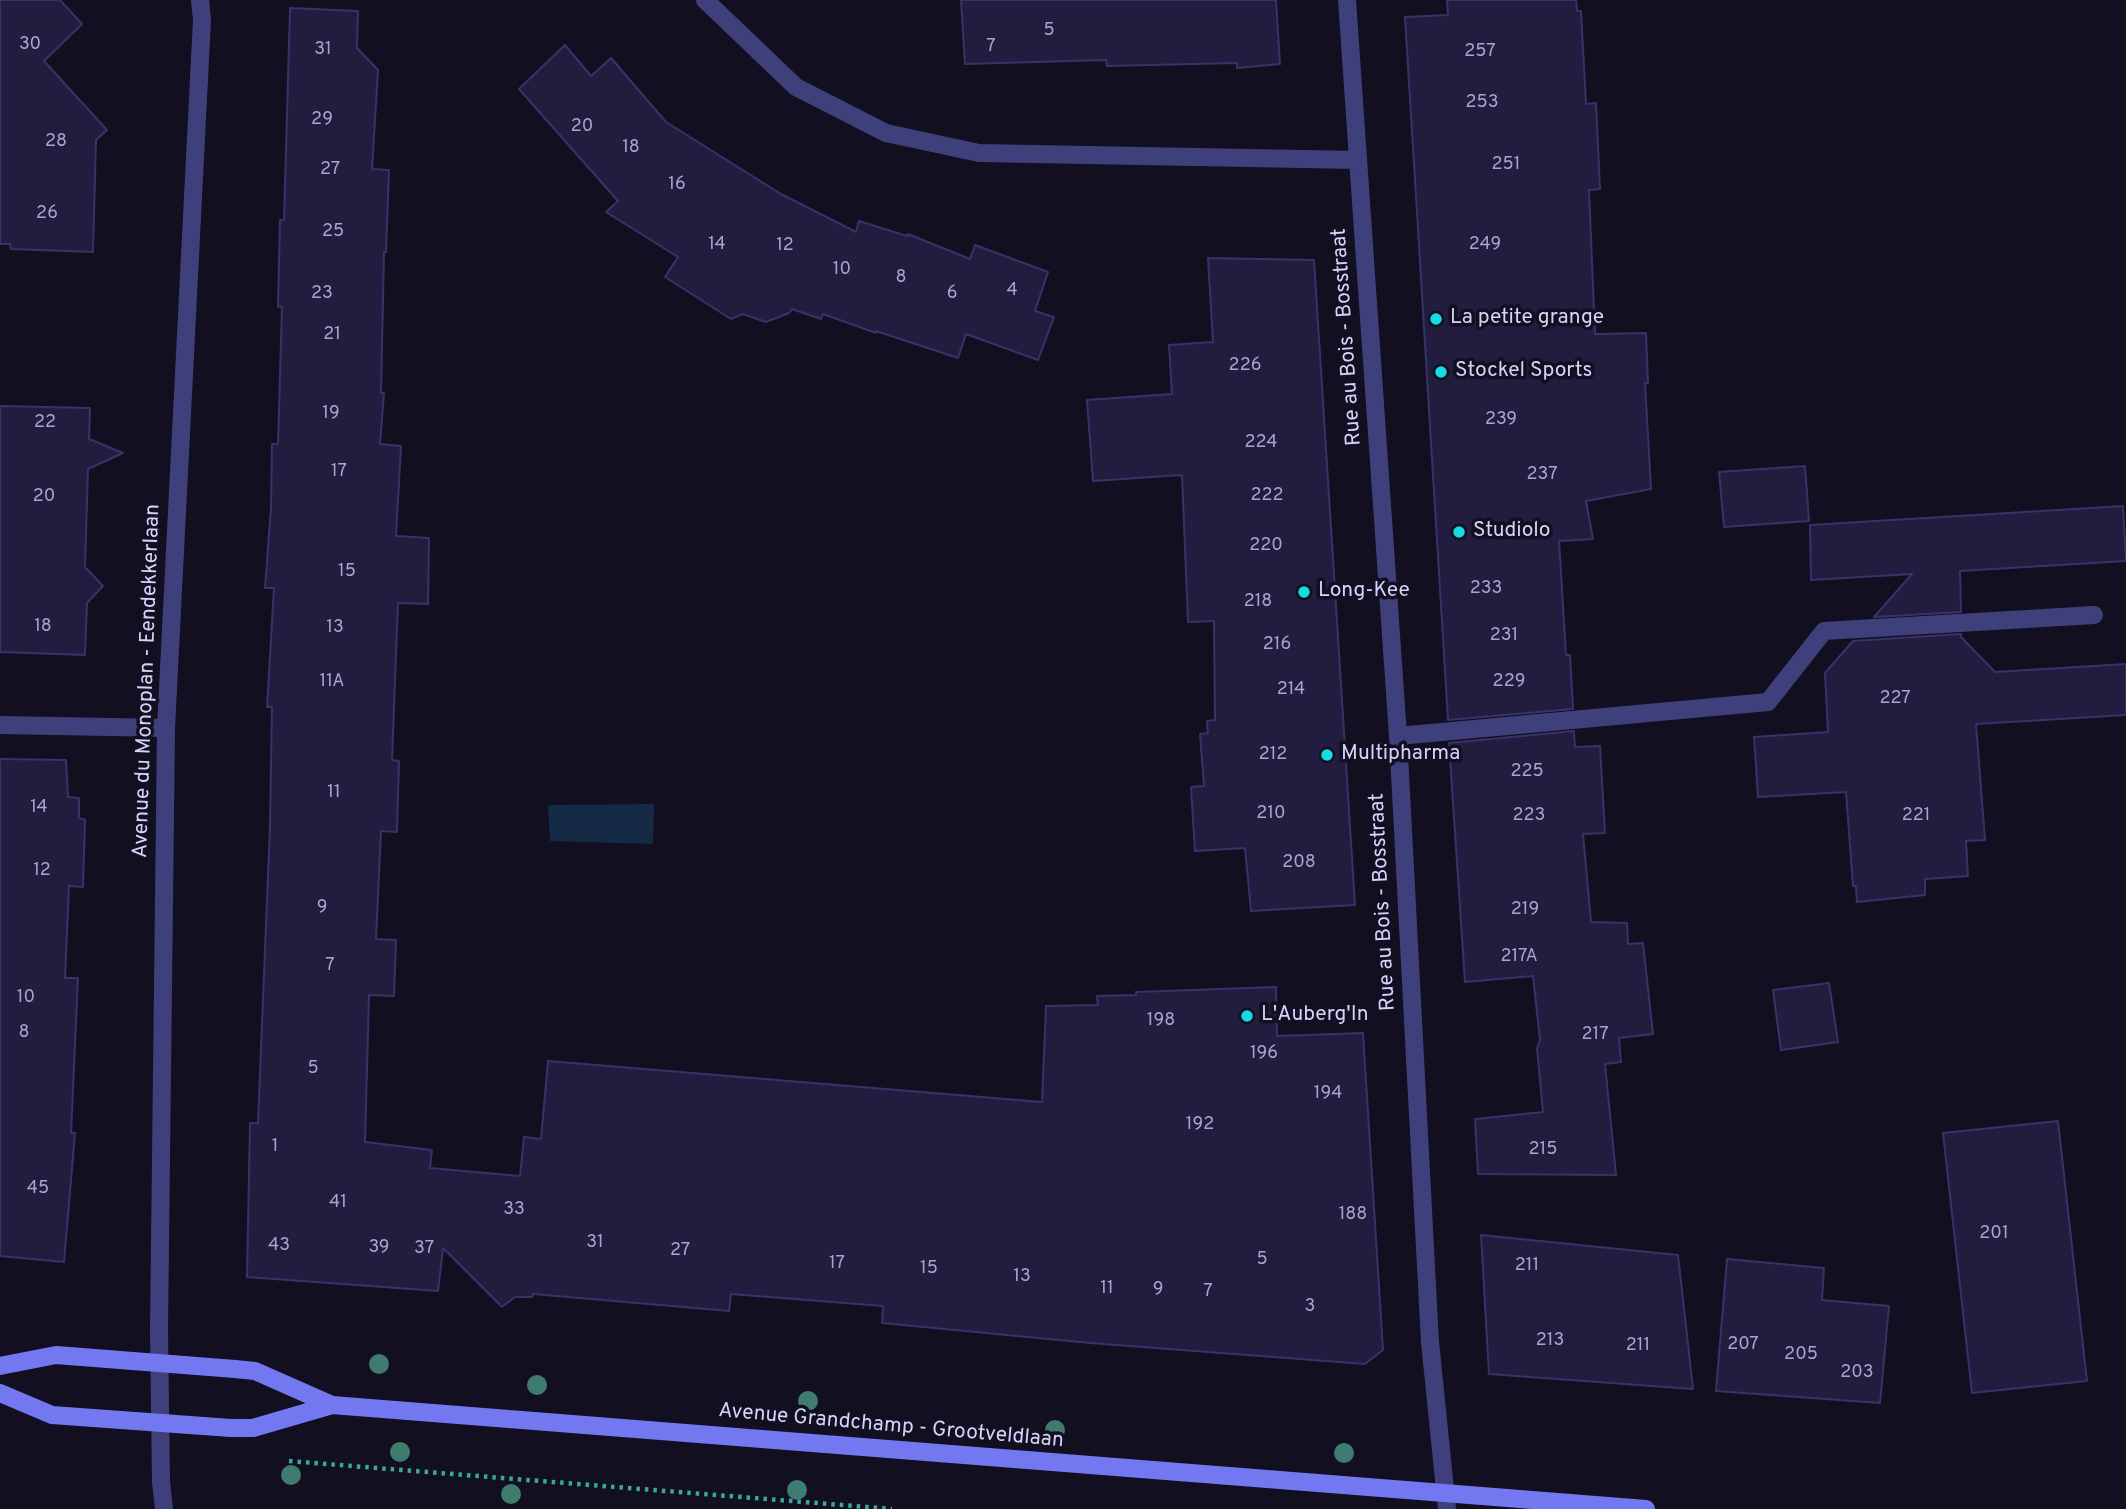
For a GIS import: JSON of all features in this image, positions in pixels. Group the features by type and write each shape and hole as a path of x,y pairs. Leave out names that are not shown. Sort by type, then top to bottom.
{"street":[{"name":"Avenue du Monoplan - Eendekkerlaan","path":"164,1509 159,1363 166,728 202,20 200,0"},
{"path":"705,0 796,87 886,133 979,153 1357,160"},
{"name":"Rue au Bois - Bosstraat","path":"1348,0 1398,736 1430,1342 1446,1502"},
{"path":"1398,736 1768,702 1824,631 2094,615"},
{"path":"0,725 166,728"},
{"name":"Avenue Grandchamp - Grootveldlaan","path":"0,1366 56,1355 255,1371 332,1405 1446,1502 1646,1509"},
{"name":"Avenue Grandchamp - Grootveldlaan","path":"0,1393 52,1415 253,1428 332,1405"}],"path":[{"path":"284,1461 892,1509"}],"water":[{"path":"654,804 653,844 550,841 548,805"}],"building":[{"path":"0,0 60,0 82,24 44,61 107,130 96,140 93,252 11,249 10,244 0,244"},
{"path":"961,0 1276,0 1280,64 1237,68 1237,63 1107,66 1106,60 965,64"},
{"path":"1447,0 1576,0 1577,11 1581,11 1586,104 1596,103 1600,189 1589,190 1595,334 1646,333 1648,383 1645,383 1651,489 1586,501 1593,539 1559,541 1566,655 1570,655 1573,709 1448,720 1405,17 1448,15"},
{"path":"290,8 358,11 357,48 378,70 372,169 389,170 384,252 381,393 384,393 380,444 401,446 396,536 429,538 428,604 398,603 392,760 399,761 397,832 381,831 376,939 396,940 394,996 369,995 365,1142 432,1150 430,1168 520,1176 524,1137 541,1139 548,1061 1042,1102 1046,1006 1098,1005 1097,996 1136,995 1136,992 1276,987 1277,1036 1363,1033 1383,1350 1365,1364 1090,1343 882,1323 883,1306 731,1294 729,1311 533,1294 532,1297 515,1297 502,1307 443,1248 438,1291 247,1277 250,1123 258,1123 270,826 272,707 267,707 274,588 265,588 271,508 272,444 278,444 282,307 278,307 280,220 284,220"},
{"path":"565,45 591,76 611,58 666,122 781,194 856,232 859,221 907,236 908,234 970,259 975,245 1048,272 1035,311 1054,317 1038,360 966,334 958,358 823,314 821,319 792,309 789,313 766,322 743,314 731,319 665,277 678,257 606,212 618,201 519,89"},
{"path":"1208,258 1314,260 1355,905 1251,911 1245,848 1195,851 1191,787 1204,786 1200,734 1208,733 1207,721 1215,720 1214,621 1188,622 1182,475 1093,481 1087,400 1172,394 1169,345 1213,342"},
{"path":"0,406 90,408 89,439 123,453 88,469 85,567 103,586 87,603 85,655 0,652"},
{"path":"1805,466 1809,521 1724,527 1719,472"},
{"path":"2123,506 2126,561 1960,571 1961,612 1874,617 1912,574 1811,580 1810,525"},
{"path":"1961,634 1995,672 2126,664 2126,715 1976,724 1985,840 1966,841 1968,876 1925,879 1925,895 1857,902 1856,886 1853,886 1846,792 1758,797 1754,737 1828,732 1825,673 1853,641"},
{"path":"1574,731 1575,747 1600,746 1605,833 1583,834 1591,922 1627,923 1628,944 1643,943 1653,1034 1619,1038 1621,1062 1605,1064 1616,1175 1478,1174 1475,1119 1543,1112 1537,1048 1540,1040 1533,976 1465,982 1449,743"},
{"path":"0,759 66,760 68,797 79,798 79,818 85,820 83,887 69,886 65,978 78,978 71,1133 75,1133 64,1262 0,1256"},
{"path":"1829,983 1838,1042 1781,1050 1773,990"},
{"path":"2058,1121 2087,1381 1972,1393 1943,1133"},
{"path":"1481,1235 1678,1255 1693,1389 1489,1374"},
{"path":"1727,1259 1824,1268 1822,1300 1889,1306 1880,1403 1716,1391"}],"place":[{"name":"La petite grange","path":"1436,319"},
{"name":"Stockel Sports","path":"1441,372"},
{"name":"Studiolo","path":"1459,532"},
{"name":"Long-Kee","path":"1304,592"},
{"name":"Multipharma","path":"1327,755"},
{"name":"L'Auberg'In","path":"1247,1016"}]}
